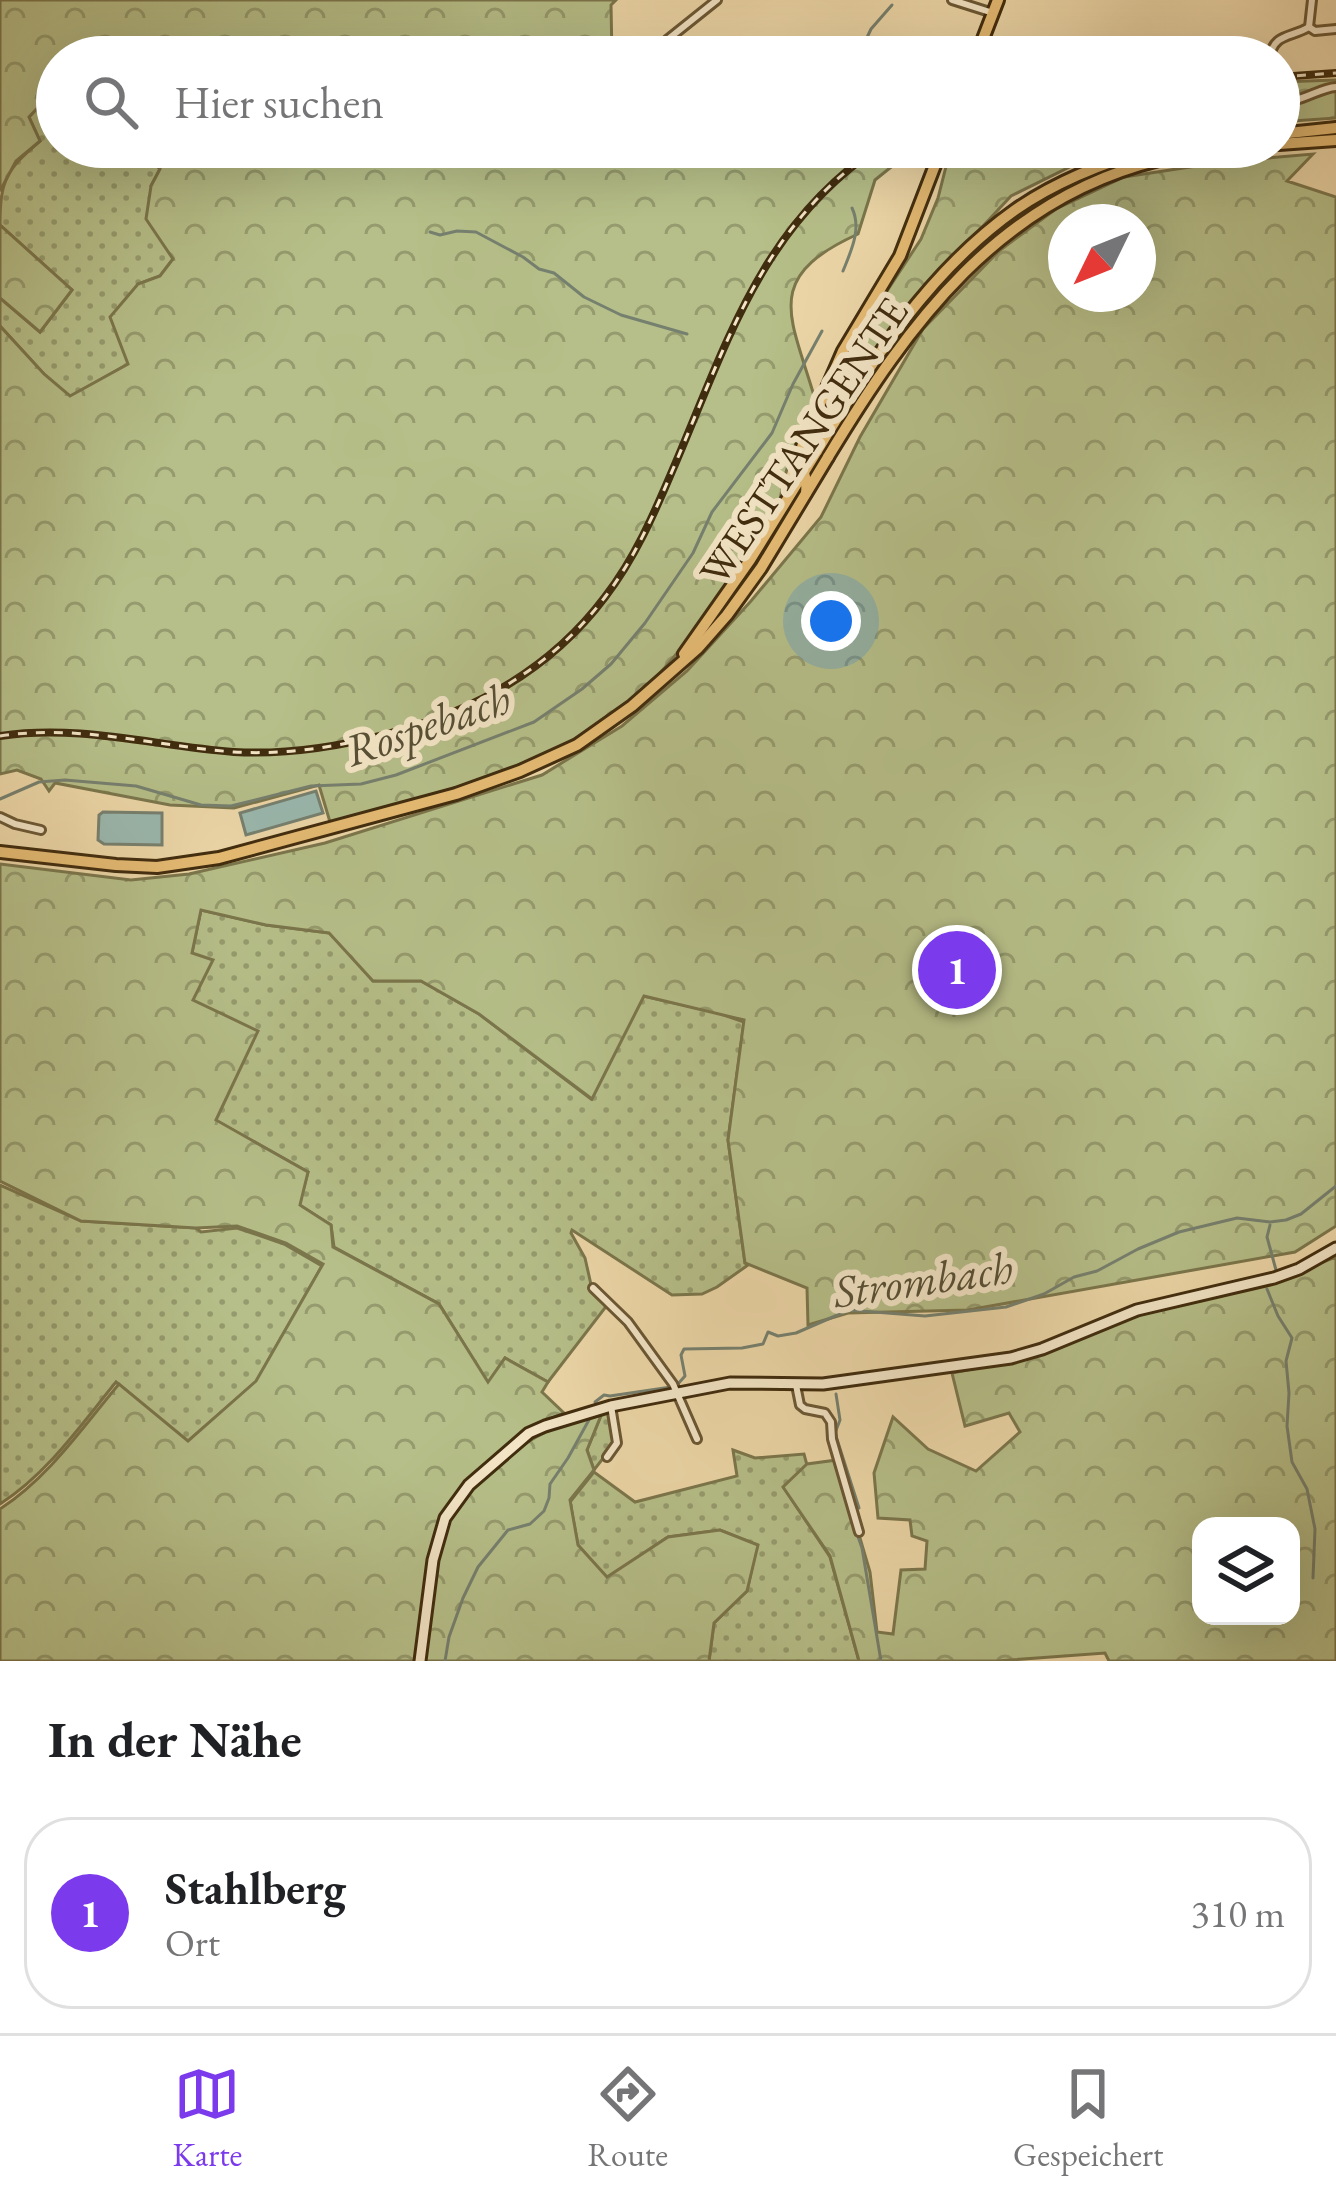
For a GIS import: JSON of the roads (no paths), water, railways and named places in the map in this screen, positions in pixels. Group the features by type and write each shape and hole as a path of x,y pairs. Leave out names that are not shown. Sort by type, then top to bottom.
{"main road":[{"path":"984,36 998,0"},
{"path":"1300,132 1336,128"},
{"path":"1300,143 1336,140"},
{"path":"805,496 799,457 803,443 843,351 900,256 934,168"},
{"name":"WESTTANGENTE","path":"0,852 116,866 183,865 398,810 520,771 577,745 632,706 727,615 805,496 822,454 887,344 938,280 1016,209 1097,168"},
{"name":"WESTTANGENTE","path":"674,668 751,560 804,472 939,297 1022,221 1057,200 1131,168"},
{"path":"420,1661 439,1532 469,1485 530,1433 610,1406 730,1383 861,1380 1011,1358 1137,1310 1274,1278 1336,1248"}],"street":[{"path":"673,36 717,0"},
{"path":"952,0 993,13"},
{"path":"1309,27 1312,0"},
{"path":"1309,27 1336,29"},
{"path":"1283,36 1309,27"},
{"path":"1300,98 1336,87"},
{"path":"0,817 41,830"},
{"path":"593,1288 630,1324 673,1384 697,1439"},
{"path":"796,1384 800,1405 825,1413 831,1422 859,1532"},
{"path":"607,1457 616,1443 610,1406"}],"water":[{"path":"316,791 323,813 246,835 240,813"},
{"path":"103,812 162,813 162,845 104,844 98,840"}],"waterway":[{"name":"Rospebach","path":"868,36 892,5"},
{"name":"Rospebach","path":"843,271 856,232 852,208"},
{"path":"430,232 476,232 621,315 687,334"},
{"name":"Rospebach","path":"0,799 39,782 65,780 136,786 201,805 231,806 311,786 361,784 396,775 534,722 611,664 645,623 693,553 712,512 772,433 822,331"},
{"name":"Strombach","path":"677,1385 685,1376 684,1349 763,1344 768,1332 778,1336 796,1333 849,1310 925,1316 1006,1307 1179,1232 1237,1218 1286,1220 1336,1186"},
{"path":"1270,1225 1267,1237 1276,1270"},
{"path":"1267,1289 1292,1338 1286,1361 1287,1426 1292,1462 1307,1489 1315,1529 1313,1578"},
{"name":"Strombach","path":"595,1402 604,1395 671,1387"},
{"path":"836,1394 840,1420 835,1433 859,1508"},
{"name":"Strombach","path":"445,1661 449,1637 478,1567 508,1530 530,1524 544,1511 550,1484 590,1418"},
{"path":"853,1522 862,1548 881,1661"}],"railway":[{"path":"1300,76 1336,73"},
{"path":"0,736 88,734 234,752 311,749 419,725 480,700 535,666 584,623 616,582 659,502 752,291 804,213 851,168"}],"place":[{"name":"Stahlberg","path":"957,970"}]}
